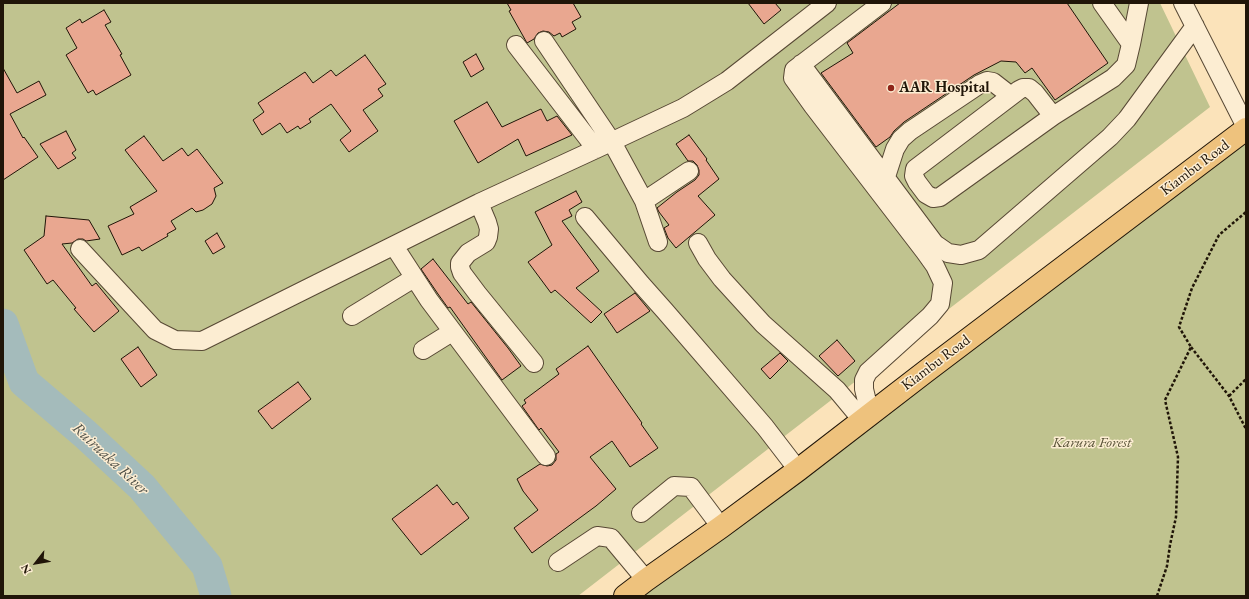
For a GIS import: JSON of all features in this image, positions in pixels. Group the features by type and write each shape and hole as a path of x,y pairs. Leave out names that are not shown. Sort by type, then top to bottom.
{"highway":[{"name":"Kiambu Road","path":"625,596 798,470 1246,128"}],"street":[{"path":"80,249 155,330 175,340 202,341 479,203 683,108 727,81 827,3"},
{"path":"882,3 801,64 818,101 883,186 935,244 948,252 961,255 979,250 1110,137 1127,119 1194,26"},
{"path":"1102,3 1131,44"},
{"path":"1053,116 1035,93 1029,88 1023,88 915,170 914,176 926,194 933,198 940,197 1053,116 1113,78 1126,65 1139,3"},
{"path":"1183,3 1246,128"},
{"path":"544,41 604,146"},
{"path":"516,45 604,146 644,201 658,242"},
{"path":"866,417 864,380 868,372 930,316 940,304 943,282 935,266 883,186 895,148 901,139 910,131 980,84 987,81 993,82 1011,96"},
{"path":"644,201 689,171"},
{"path":"479,203 489,229 488,238 486,242 468,253 460,263 462,273 476,293 534,363"},
{"path":"585,216 641,284 765,428 798,470"},
{"path":"698,243 707,259 722,279 763,324 866,417"},
{"path":"394,246 414,278 452,332 546,456"},
{"path":"352,316 414,278"},
{"path":"423,350 452,332"},
{"path":"641,513 674,486 691,487 721,527"},
{"path":"558,562 597,536 611,538 646,580"}],"path":[{"path":"1246,212 1219,235 1192,288 1179,327 1192,347 1229,396 1246,429"},
{"path":"1157,596 1168,566 1170,545 1176,516 1178,457 1165,400 1192,347"},
{"path":"1229,396 1246,379"}],"green space":[{"path":"3,3 1160,3 1210,107 578,596 3,596"},
{"name":"Karura Forest","path":"1246,135 1246,596 636,596"}],"building":[{"path":"507,3 573,3 581,17 572,22 576,29 562,37 560,33 554,36 549,32 543,31 538,33 534,39 527,43 509,11 511,10"},
{"path":"748,3 775,3 781,10 764,24"},
{"name":"AAR Hospital","path":"900,3 1067,3 1108,63 1055,100 1032,68 1025,73 1016,62 1001,61 974,75 904,122 890,137 876,147 821,73 853,53 847,43"},
{"path":"104,10 111,22 105,25 122,54 120,55 131,75 96,95 93,90 88,93 66,55 77,48 66,28 80,19 82,23"},
{"path":"476,54 484,69 471,77 463,62"},
{"path":"365,55 386,84 378,89 383,96 363,110 378,131 349,152 340,140 351,131 331,104 309,119 311,122 300,129 298,126 287,133 280,123 262,135 253,120 264,112 258,103 305,72 313,83 331,70 336,76"},
{"path":"3,68 17,93 39,81 46,95 10,114 23,138 24,137 38,157 3,180"},
{"path":"487,102 502,127 541,109 547,121 557,116 572,135 526,156 518,139 478,163 454,121"},
{"path":"66,131 76,150 72,153 76,158 58,169 40,144"},
{"path":"689,135 707,159 706,160 719,179 698,196 715,215 676,248 668,238 664,228 669,225 657,208 695,180 699,175 697,165 693,161 688,161 676,144"},
{"path":"144,136 163,161 182,148 188,156 197,149 223,183 214,188 216,196 212,204 203,210 196,212 192,208 171,221 176,229 167,234 168,236 142,251 139,247 122,255 108,226 134,214 130,207 157,191 125,150"},
{"path":"576,191 582,202 569,210 572,216 562,221 599,271 576,288 602,312 591,323 555,290 551,293 528,262 552,245 535,212"},
{"path":"46,216 89,220 100,239 86,241 83,239 78,239 72,243 62,244 92,286 96,283 119,311 94,332 74,309 76,308 53,280 47,284 24,250 44,236"},
{"path":"217,233 225,247 213,254 205,241"},
{"path":"433,259 468,304 471,302 521,366 502,380 421,269"},
{"path":"635,293 650,311 617,333 604,314"},
{"path":"837,340 855,361 838,376 819,356"},
{"path":"588,346 658,448 630,467 612,441 590,457 616,489 596,506 532,553 514,528 538,510 523,491 517,479 540,464 547,466 552,465 556,460 556,454 559,452 541,428 539,430 522,406 526,403 524,400 559,374 556,369"},
{"path":"138,347 157,375 141,387 121,359"},
{"path":"780,353 788,361 770,379 761,369"},
{"path":"298,382 311,399 272,429 258,411"},
{"path":"437,485 453,505 457,502 469,518 421,555 392,519"}],"waterway":[{"name":"Ruiruaka River","path":"3,324 24,382 85,434 142,487 207,566 216,596"}],"place":[{"name":"AAR Hospital","path":"891,88"}]}
